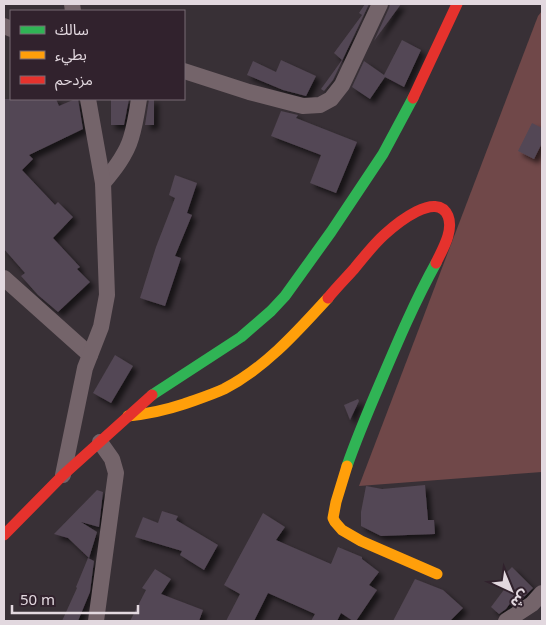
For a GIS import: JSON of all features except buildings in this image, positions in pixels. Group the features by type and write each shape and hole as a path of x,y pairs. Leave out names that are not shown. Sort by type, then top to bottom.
{"street":[{"path":"185,71 294,104 320,106 330,99 342,85 380,4"},
{"path":"4,535 63,475 128,416 157,392 241,337 285,296 331,232 383,154 406,112 457,4"},
{"path":"63,475 85,368 101,326 107,294 103,183 88,100"},
{"path":"103,183 112,172 130,141 139,100"},
{"path":"128,416 155,412 193,401 228,387 254,371 298,330 379,239 393,227 426,207 437,206 443,209 448,217 449,231 412,310 349,457 334,518 342,530 360,541 437,574"},
{"path":"4,278 90,355"},
{"path":"96,621 116,473 112,459 100,442"},
{"path":"506,621 532,604 542,593"}],"shaded area":[{"path":"542,11 542,472 359,486 538,16"}],"traffic: fast":[{"path":"152,395 241,337 285,296 331,232 383,154 413,98"},
{"path":"347,466 400,336 436,263"}],"traffic: slow":[{"path":"128,416 170,408 224,389 267,360 328,298"},
{"path":"347,466 336,502 333,518 335,522 342,530 361,541 437,574"}],"traffic: jam":[{"path":"413,98 457,4"},
{"path":"328,298 372,247 390,230 416,212 435,206 443,209 448,216 449,222 447,240 436,263"},
{"path":"4,535 63,475 152,395"}]}
